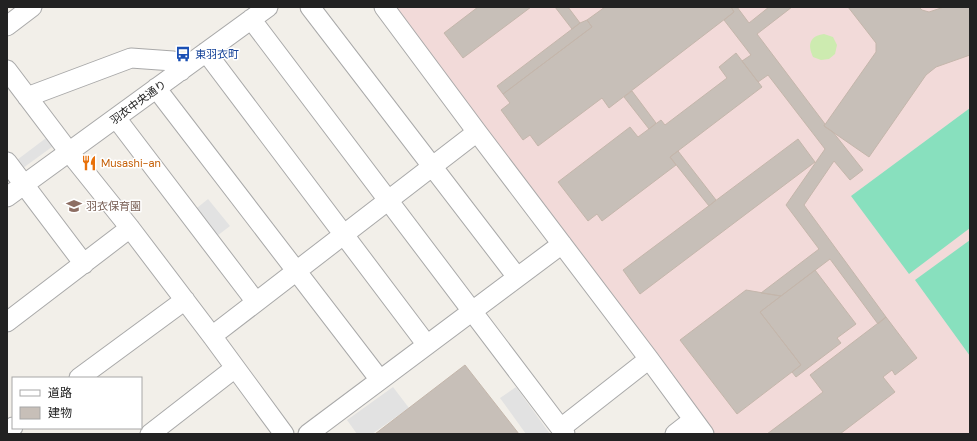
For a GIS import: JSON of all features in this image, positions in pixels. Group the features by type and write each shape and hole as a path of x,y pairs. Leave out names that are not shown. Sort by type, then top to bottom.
{"street":[{"path":"7,26 32,7"},
{"name":"羽衣中央通り","path":"7,197 268,7"},
{"path":"310,7 517,277"},
{"path":"384,7 699,427 675,434"},
{"path":"251,19 563,431 649,359"},
{"path":"206,52 427,345"},
{"path":"27,97 131,58 173,61 180,71"},
{"path":"7,70 185,300 284,434"},
{"path":"156,88 380,380"},
{"path":"116,118 256,302"},
{"path":"212,336 477,132"},
{"path":"7,162 84,264"},
{"path":"7,322 130,228"},
{"path":"308,434 562,244"},
{"path":"80,377 185,300"},
{"path":"150,434 235,368"}],"shaded area":[{"path":"392,7 970,7 970,434 713,434"},
{"path":"50,135 56,144 23,168 17,160"},
{"path":"208,199 230,226 213,239 192,212"},
{"path":"393,387 409,408 372,434 357,434 347,420"},
{"path":"516,387 550,434 526,434 500,398"}],"green space":[{"path":"824,34 833,37 837,45 835,54 829,59 821,60 813,57 810,45 813,39"},
{"path":"970,108 970,228 909,274 851,196"},
{"path":"970,240 970,356 915,280"}],"building":[{"path":"478,7 531,7 463,58 444,33"},
{"path":"555,7 568,7 580,23 572,29"},
{"path":"605,7 731,7 734,12 609,108 602,98 538,146 530,135 523,140 501,110 510,103 503,94 592,27 587,20"},
{"path":"731,7 737,7 749,23 769,7 792,7 757,34 825,124 824,126 833,132 863,170 850,180 834,161 804,205 886,317 878,324 830,259 781,296 761,293 819,249 786,205 825,149 768,75 758,82 742,61 751,55 724,20 734,12"},
{"path":"848,7 919,7 922,10 929,12 944,7 970,7 970,55 936,67 926,75 869,157 824,126 876,52 876,43"},
{"path":"587,20 592,27 503,94 497,86 580,23"},
{"path":"736,53 762,87 670,157 676,165 602,221 597,214 588,221 558,182 630,127 638,137 661,120 665,125 727,78 719,67"},
{"path":"632,91 656,123 649,129 624,97"},
{"path":"798,139 815,162 640,294 623,270"},
{"path":"678,151 716,200 709,206 670,157"},
{"path":"815,270 856,324 837,338 841,343 796,377 792,372 801,365 760,312"},
{"path":"746,290 781,296 760,312 801,365 737,414 680,340"},
{"path":"886,317 917,358 895,375 892,370 883,377 895,392 840,434 767,434 823,392 810,375"},
{"path":"465,365 519,434 375,434"}],"place":[{"name":"東羽衣町","path":"183,54"},
{"name":"Musashi-an","path":"89,163"},
{"name":"羽衣保育園","path":"74,206"}]}
